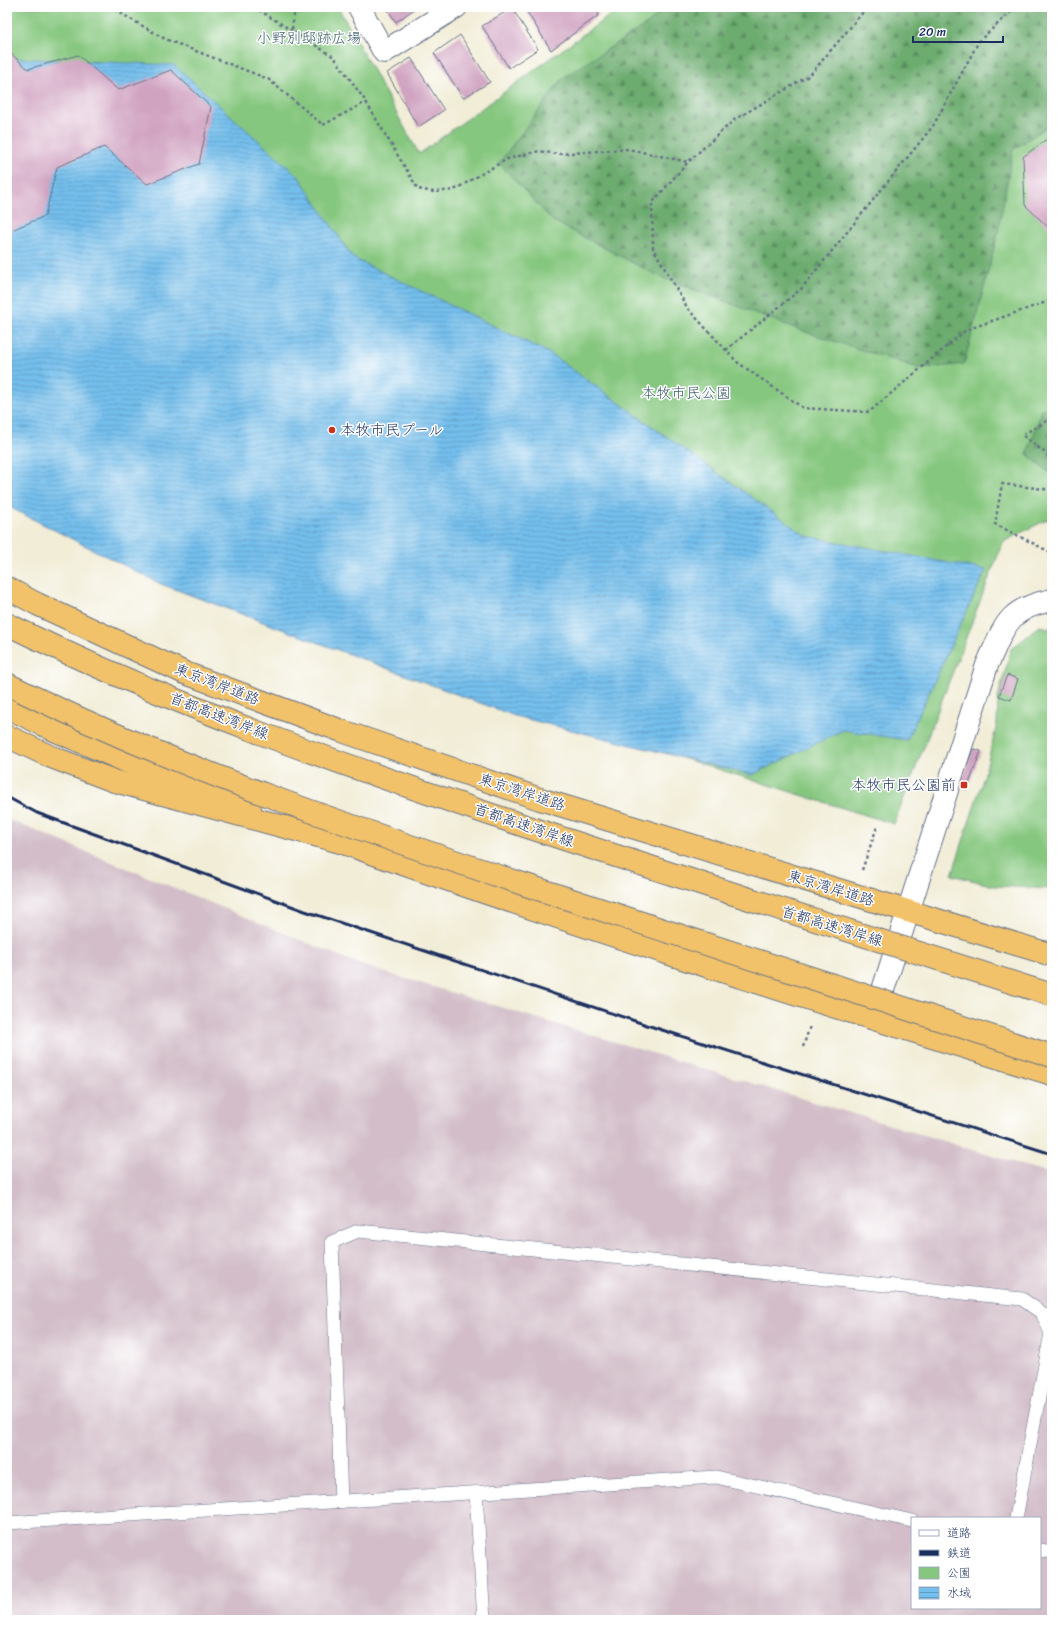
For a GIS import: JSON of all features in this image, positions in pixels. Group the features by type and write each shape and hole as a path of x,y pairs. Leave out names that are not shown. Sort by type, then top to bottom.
{"highway":[{"name":"東京湾岸道路","path":"7,588 37,604 185,673 342,731 540,799 1052,955"},
{"name":"首都高速湾岸線","path":"7,624 74,657 174,698 415,789 706,886 1052,995"},
{"path":"7,684 60,710 166,756 372,834 1052,1056"},
{"path":"7,707 54,730 160,776 340,842 490,894 874,1020 1052,1074"},
{"path":"7,736 49,756 114,780 340,842"}],"street":[{"path":"359,7 384,52 456,7"},
{"path":"874,1020 986,665 1006,624 1018,611 1036,603 1052,600"},
{"path":"1014,944 1052,948"}],"lane":[{"path":"341,1502 332,1242 358,1231 1022,1299 1042,1313 1051,1333 1016,1517"},
{"path":"7,1523 716,1477 911,1521"},
{"path":"476,1493 484,1620"},
{"path":"1041,1550 1052,1552"}],"path":[{"path":"110,7 165,39 268,79 323,125 366,102"},
{"path":"254,7 292,29 334,57 366,102 418,189 434,192 454,190 507,159 538,151 557,154 628,149 688,162"},
{"path":"292,29 295,7"},
{"path":"865,7 864,11 810,75 734,120 688,162 652,203 653,248 688,309 738,362 802,408 869,412 966,330 1052,300"},
{"path":"726,350 800,289 933,126 979,40 1016,7"},
{"path":"1052,418 1022,435 1052,458"},
{"path":"1052,490 1002,484 994,524 1052,553"}],"shaded area":[{"path":"7,819 364,966 1052,1174 1052,1620 7,1620"}],"green space":[{"name":"本牧市民公園","path":"7,7 338,7 419,154 621,7 1052,7 1052,517 1003,542 894,824 499,701 7,492"},
{"path":"668,7 1052,7 1052,123 1013,150 997,237 964,364 921,369 800,330 656,275 553,221 499,163 563,78 647,24"},
{"path":"1052,403 1052,475 1027,454 1042,410"},
{"path":"1040,626 1052,629 1052,889 994,886 952,875 985,773 997,724 998,697 1011,649"}],"water":[{"name":"本牧市民プール","path":"7,58 174,65 299,177 353,258 549,353 806,536 986,570 907,740 843,730 752,775 515,716 161,584 7,506"}],"building":[{"path":"386,7 417,7 396,22"},
{"path":"533,7 594,7 599,15 551,50 527,12"},
{"path":"512,8 538,49 509,68 482,26"},
{"path":"460,35 490,82 463,98 434,53"},
{"path":"7,50 28,69 78,55 118,90 171,70 211,107 199,164 147,184 104,147 57,167 45,216 7,232"},
{"path":"411,58 444,110 418,127 387,73"},
{"path":"1052,135 1052,231 1025,205 1023,157"},
{"path":"1007,675 1018,679 1011,700 999,696"},
{"path":"973,749 981,751 967,789 960,786"}],"railway":[{"path":"7,797 37,813 305,911 659,1029 1052,1154"}],"place":[{"name":"本牧市民プール","path":"332,430"},
{"name":"本牧市民公園前","path":"964,785"}],"park label":[{"name":"小野別邸跡広場","path":"309,38"}]}
